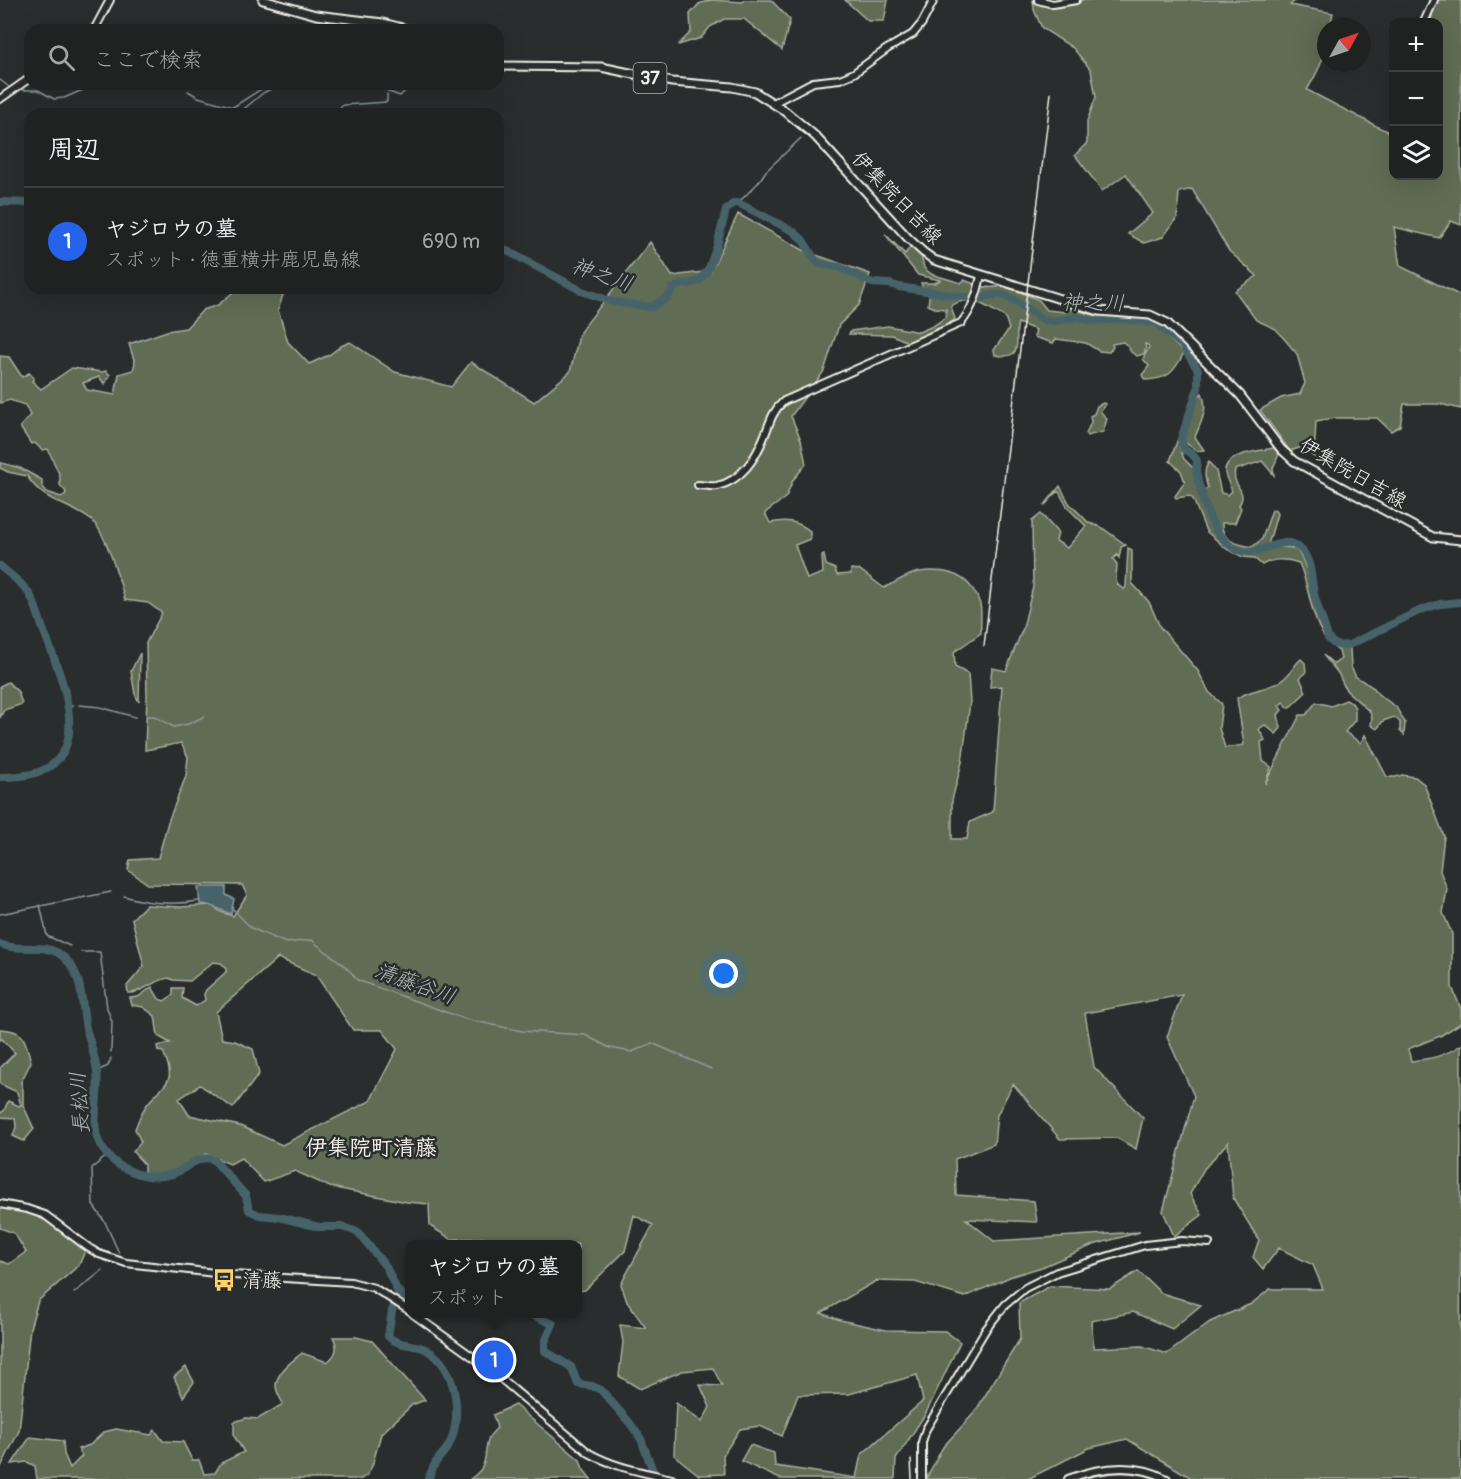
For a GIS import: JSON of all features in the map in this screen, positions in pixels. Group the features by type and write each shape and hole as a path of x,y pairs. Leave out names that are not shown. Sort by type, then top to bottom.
{"main road":[{"path":"263,0 316,15 387,24"},
{"name":"伊集院日吉線","path":"504,66 601,67 672,82 744,88 762,95 815,136 923,252 947,265 1099,310 1139,313 1159,318 1173,327 1240,395 1281,449 1294,461 1433,537 1461,540"}],"street":[{"path":"97,24 110,0"},
{"path":"773,103 813,82 840,79 854,73 913,34 922,23 934,0"},
{"path":"1038,0 1053,4 1076,0"},
{"path":"1426,18 1434,0"},
{"path":"0,99 24,82"},
{"path":"698,485 717,486 734,479 744,470 756,455 775,410 784,401 961,323 974,301 981,275"},
{"path":"0,1204 45,1215 99,1254 126,1263 233,1275 351,1282 374,1288 405,1308"},
{"path":"922,1479 922,1442 926,1429 986,1329 997,1313 1013,1297 1025,1288 1057,1272 1145,1245 1182,1241 1209,1243"},
{"path":"420,1318 487,1367 589,1453 614,1465 669,1478"},
{"path":"1068,1479 1096,1470 1116,1468 1140,1469 1167,1479"}],"green space":[{"path":"710,0 743,2 743,0 771,0 790,20 782,50 744,19 724,19 710,27 701,38 678,45 691,32 690,14 699,4"},
{"path":"845,0 888,0 884,21 868,21"},
{"path":"1033,0 1296,0 1290,5 1333,13 1332,18 1317,18 1317,72 1307,90 1389,131 1389,180 1443,180 1443,18 1432,18 1433,11 1429,0 1461,0 1461,225 1451,221 1439,238 1394,227 1400,266 1461,296 1461,409 1440,404 1404,404 1400,426 1391,431 1377,418 1335,418 1316,421 1314,457 1302,447 1290,451 1260,410 1281,398 1300,394 1305,383 1297,354 1276,329 1256,320 1235,291 1257,276 1229,251 1192,189 1179,192 1177,218 1163,237 1144,243 1128,234 1153,213 1126,174 1102,191 1075,155 1087,143 1087,121 1096,97 1091,70 1073,48 1042,28 1034,10"},
{"path":"738,214 805,251 870,274 859,305 839,325 824,371 791,416 801,440 806,464 793,480 786,497 765,513 770,523 791,522 810,531 810,539 795,545 807,579 823,573 822,555 824,555 826,565 835,569 837,575 851,574 851,569 860,570 884,588 915,573 939,571 964,580 976,594 981,607 981,633 954,652 955,667 968,674 970,702 962,762 952,800 952,839 967,839 970,822 993,812 1002,686 990,687 992,668 1006,671 1023,628 1033,587 1032,521 1041,514 1058,533 1056,541 1067,548 1086,526 1068,508 1059,492 1044,506 1060,486 1069,503 1089,523 1101,527 1126,545 1121,547 1119,558 1117,555 1113,559 1117,564 1118,585 1124,589 1128,548 1132,550 1132,583 1149,602 1160,627 1198,671 1209,692 1222,704 1219,728 1225,748 1244,745 1237,698 1277,683 1301,659 1305,663 1306,673 1300,678 1306,692 1289,708 1283,702 1279,706 1282,710 1278,715 1281,728 1276,734 1265,725 1259,729 1265,740 1261,742 1263,761 1271,767 1265,784 1300,715 1306,715 1316,702 1331,706 1346,700 1355,708 1355,720 1345,732 1361,743 1365,735 1387,777 1402,775 1415,777 1424,784 1444,836 1440,871 1447,889 1443,913 1452,934 1452,987 1461,1009 1461,1023 1440,1036 1408,1049 1411,1061 1437,1056 1461,1045 1460,1479 1193,1479 1127,1439 1089,1448 1028,1479 926,1479 943,1447 975,1412 1020,1339 1019,1303 1050,1286 1110,1289 1138,1271 1161,1293 1201,1305 1172,1329 1133,1312 1091,1321 1094,1348 1142,1346 1167,1354 1210,1322 1251,1304 1270,1289 1323,1289 1313,1265 1279,1248 1263,1269 1253,1257 1259,1240 1233,1198 1228,1142 1204,1169 1190,1194 1202,1215 1174,1236 1163,1211 1194,1096 1167,1037 1182,995 1085,1013 1094,1067 1143,1118 1136,1149 1117,1138 1060,1139 1013,1084 997,1115 994,1144 955,1159 956,1195 1034,1201 1037,1222 966,1219 994,1241 1140,1232 1093,1245 965,1297 915,1282 876,1281 821,1313 840,1320 886,1330 945,1331 960,1342 926,1413 896,1459 895,1479 780,1479 741,1461 750,1445 774,1453 775,1466 856,1478 861,1455 923,1401 917,1375 849,1394 798,1395 782,1436 760,1426 740,1429 723,1455 724,1474 699,1475 674,1455 676,1403 702,1422 710,1407 700,1385 722,1386 713,1368 682,1371 640,1389 619,1376 623,1342 620,1325 646,1328 627,1302 621,1284 653,1225 634,1215 625,1251 582,1290 582,1240 451,1239 430,1226 429,1204 330,1187 295,1171 264,1182 241,1158 230,1164 206,1154 171,1172 144,1173 144,1164 133,1152 141,1142 135,1129 144,1109 169,1078 168,1063 163,1052 158,1051 157,1046 170,1043 158,1036 155,1016 143,1007 132,1005 130,998 138,997 152,987 159,999 164,1001 173,995 173,988 183,988 182,998 196,1006 205,1000 206,990 226,972 226,968 221,963 213,962 190,981 169,978 128,993 127,986 144,966 132,919 146,905 181,907 211,905 233,916 247,895 242,885 148,884 128,870 130,860 158,858 168,822 186,776 188,757 181,743 145,750 146,643 162,613 148,603 125,600 107,545 91,520 41,492 27,476 0,468 0,463 2,463 20,468 42,480 42,486 47,492 61,497 65,495 66,492 60,485 60,476 48,449 42,450 35,443 31,444 20,427 30,415 25,405 10,400 0,403 0,356 9,357 22,377 29,373 34,378 32,381 41,389 72,368 106,371 110,375 105,384 99,377 83,383 87,390 115,395 119,374 133,370 135,363 129,344 167,331 186,328 203,310 218,305 231,294 284,294 278,310 288,342 309,364 350,342 395,372 451,387 471,362 534,402 570,372 580,332 650,242 672,276 711,271","holes":["278,958 316,975 353,1030 382,1030 397,1049 370,1101 282,1145 240,1126 189,1115 179,1099 200,1085 233,1108 259,1074 253,1049 235,1041 222,1039 216,1012"]},
{"path":"885,234 905,254 911,246 921,255 924,268 931,274 961,283 964,280 988,287 1003,285 1039,300 1047,310 1065,312 1068,308 1094,315 1149,324 1159,328 1184,353 1173,371 1165,377 1145,380 1142,375 1149,366 1143,359 1148,345 1145,344 1144,354 1137,356 1123,342 1112,344 1113,347 1109,352 1099,351 1086,343 1056,339 1053,343 1034,337 1036,330 1018,323 1015,351 1011,355 995,355 994,350 1009,329 1005,317 972,301 959,302 951,306 955,319 939,330 908,342 892,335 849,334 851,331 888,326 919,332 946,317 946,309 928,305 930,289 923,288 921,283 935,283 940,280 918,275"},
{"path":"1202,393 1205,405 1202,421 1195,437 1204,450 1197,451 1183,441 1180,448 1184,459 1193,468 1204,490 1208,488 1205,475 1209,462 1216,471 1221,493 1228,495 1232,491 1225,473 1230,461 1243,454 1274,448 1279,454 1273,468 1274,475 1262,461 1235,470 1235,481 1242,496 1239,505 1241,508 1235,523 1222,523 1224,534 1235,543 1252,547 1262,539 1272,510 1275,510 1277,514 1268,545 1293,548 1300,555 1313,590 1325,636 1335,646 1350,648 1351,667 1356,677 1374,688 1378,694 1396,707 1405,723 1404,735 1400,731 1400,722 1394,717 1383,721 1377,729 1371,725 1370,712 1346,690 1338,673 1323,655 1334,664 1341,659 1339,651 1329,643 1317,623 1299,563 1280,560 1262,565 1254,558 1243,557 1227,549 1206,531 1193,499 1189,496 1176,498 1175,496 1185,482 1181,471 1170,461 1181,430 1190,417 1197,398"},
{"path":"1106,404 1100,411 1107,419 1103,432 1087,436 1091,422 1090,416 1094,414 1097,406"},
{"path":"140,653 139,702 135,694 131,671"},
{"path":"8,682 18,692 22,704 4,710 0,718 0,686"},
{"path":"0,1029 20,1034 31,1062 21,1082 23,1105 34,1129 24,1141 13,1136 16,1127 15,1118 0,1117 8,1101 21,1105 17,1092 0,1084 0,1068 15,1053 2,1039 0,1040"},
{"path":"0,1207 31,1213 46,1221 85,1251 79,1265 38,1301 30,1328 19,1431 0,1469 0,1261 9,1264 26,1252 14,1233 0,1228"},
{"path":"333,1337 356,1337 372,1341 425,1400 412,1405 381,1434 372,1466 367,1475 361,1479 37,1479 35,1466 27,1462 12,1464 30,1437 63,1441 64,1454 70,1468 82,1456 78,1449 90,1445 104,1432 116,1429 151,1435 155,1430 163,1441 183,1442 192,1460 199,1460 204,1474 215,1473 221,1463 244,1452 234,1436 234,1422 246,1418 258,1419 283,1404 276,1386 279,1376 302,1353 327,1362 336,1351"},
{"path":"186,1367 194,1382 183,1397 174,1377"},
{"path":"515,1405 580,1460 583,1469 591,1479 470,1479 483,1466 489,1438 497,1428 493,1415"}],"water":[{"path":"198,887 226,887 226,895 234,899 231,914 200,904"}],"waterway":[{"path":"0,80 8,86"},
{"path":"24,90 38,90"},
{"path":"38,90 54,99 64,98 83,90"},
{"path":"188,91 198,97 233,107 260,90"},
{"path":"245,108 269,90"},
{"path":"387,90 400,96 406,90"},
{"path":"340,108 343,105 387,102 387,94"},
{"path":"738,203 758,183 766,171 801,138"},
{"name":"神之川","path":"0,202 24,203"},
{"name":"神之川","path":"504,249 582,291 613,302 652,307 668,297 673,288 699,281 709,268 726,210 734,203 738,203 793,231 802,239 820,264 840,267 872,283 979,299 1002,295 1014,300 1044,320 1055,321 1077,317 1095,321 1123,319 1156,323 1182,345 1198,370 1198,388 1181,439 1184,449 1197,461 1199,484 1207,510 1217,531 1229,544 1240,551 1250,552 1289,543 1303,551 1308,562 1314,594 1328,638 1332,643 1349,645 1421,610 1440,604 1461,602"},
{"name":"長松川","path":"0,566 24,587 34,603 59,671 69,718 66,746 55,763 29,775 0,777"},
{"name":"長松川","path":"67,706 73,705"},
{"path":"79,705 100,707 135,717"},
{"path":"147,716 154,716 174,727 188,724 205,716"},
{"name":"清藤谷川","path":"0,914 111,892"},
{"name":"清藤谷川","path":"124,896 161,903 200,901"},
{"path":"40,905 47,936 70,946"},
{"name":"清藤谷川","path":"233,909 251,928 286,943 312,940 342,964 357,980 465,1019 522,1031 585,1035 610,1048 632,1052 652,1043 711,1069"},
{"name":"長松川","path":"0,944 51,950 58,953 73,968 80,987 86,1028 98,1081 95,1122 97,1137 111,1159 130,1171 154,1176 173,1174 198,1160 209,1158 214,1160 246,1196 249,1210 259,1215 279,1217 319,1227 342,1227 358,1232 386,1267 397,1290 405,1297"},
{"path":"81,952 100,952 107,1008 112,1022 111,1052"},
{"path":"97,1071 108,1066 111,1058"},
{"path":"108,1155 92,1168 93,1205 105,1222 119,1253"},
{"path":"74,1293 103,1270"},
{"path":"397,1296 388,1336 397,1342 427,1350 437,1358 451,1379 454,1392 456,1405 454,1431 449,1446 436,1462 428,1479"},
{"name":"長松川","path":"539,1318 553,1324 545,1342 545,1351 571,1367 578,1384 601,1390 630,1423 641,1439 656,1479"}],"railway":[{"path":"984,646 1051,93"},
{"path":"911,1460 912,1479"}],"place":[{"name":"清藤","path":"224,1280"},
{"name":"ヤジロウの墓","path":"494,1360"}],"district":[{"name":"伊集院町清藤","path":"371,1148"}]}
